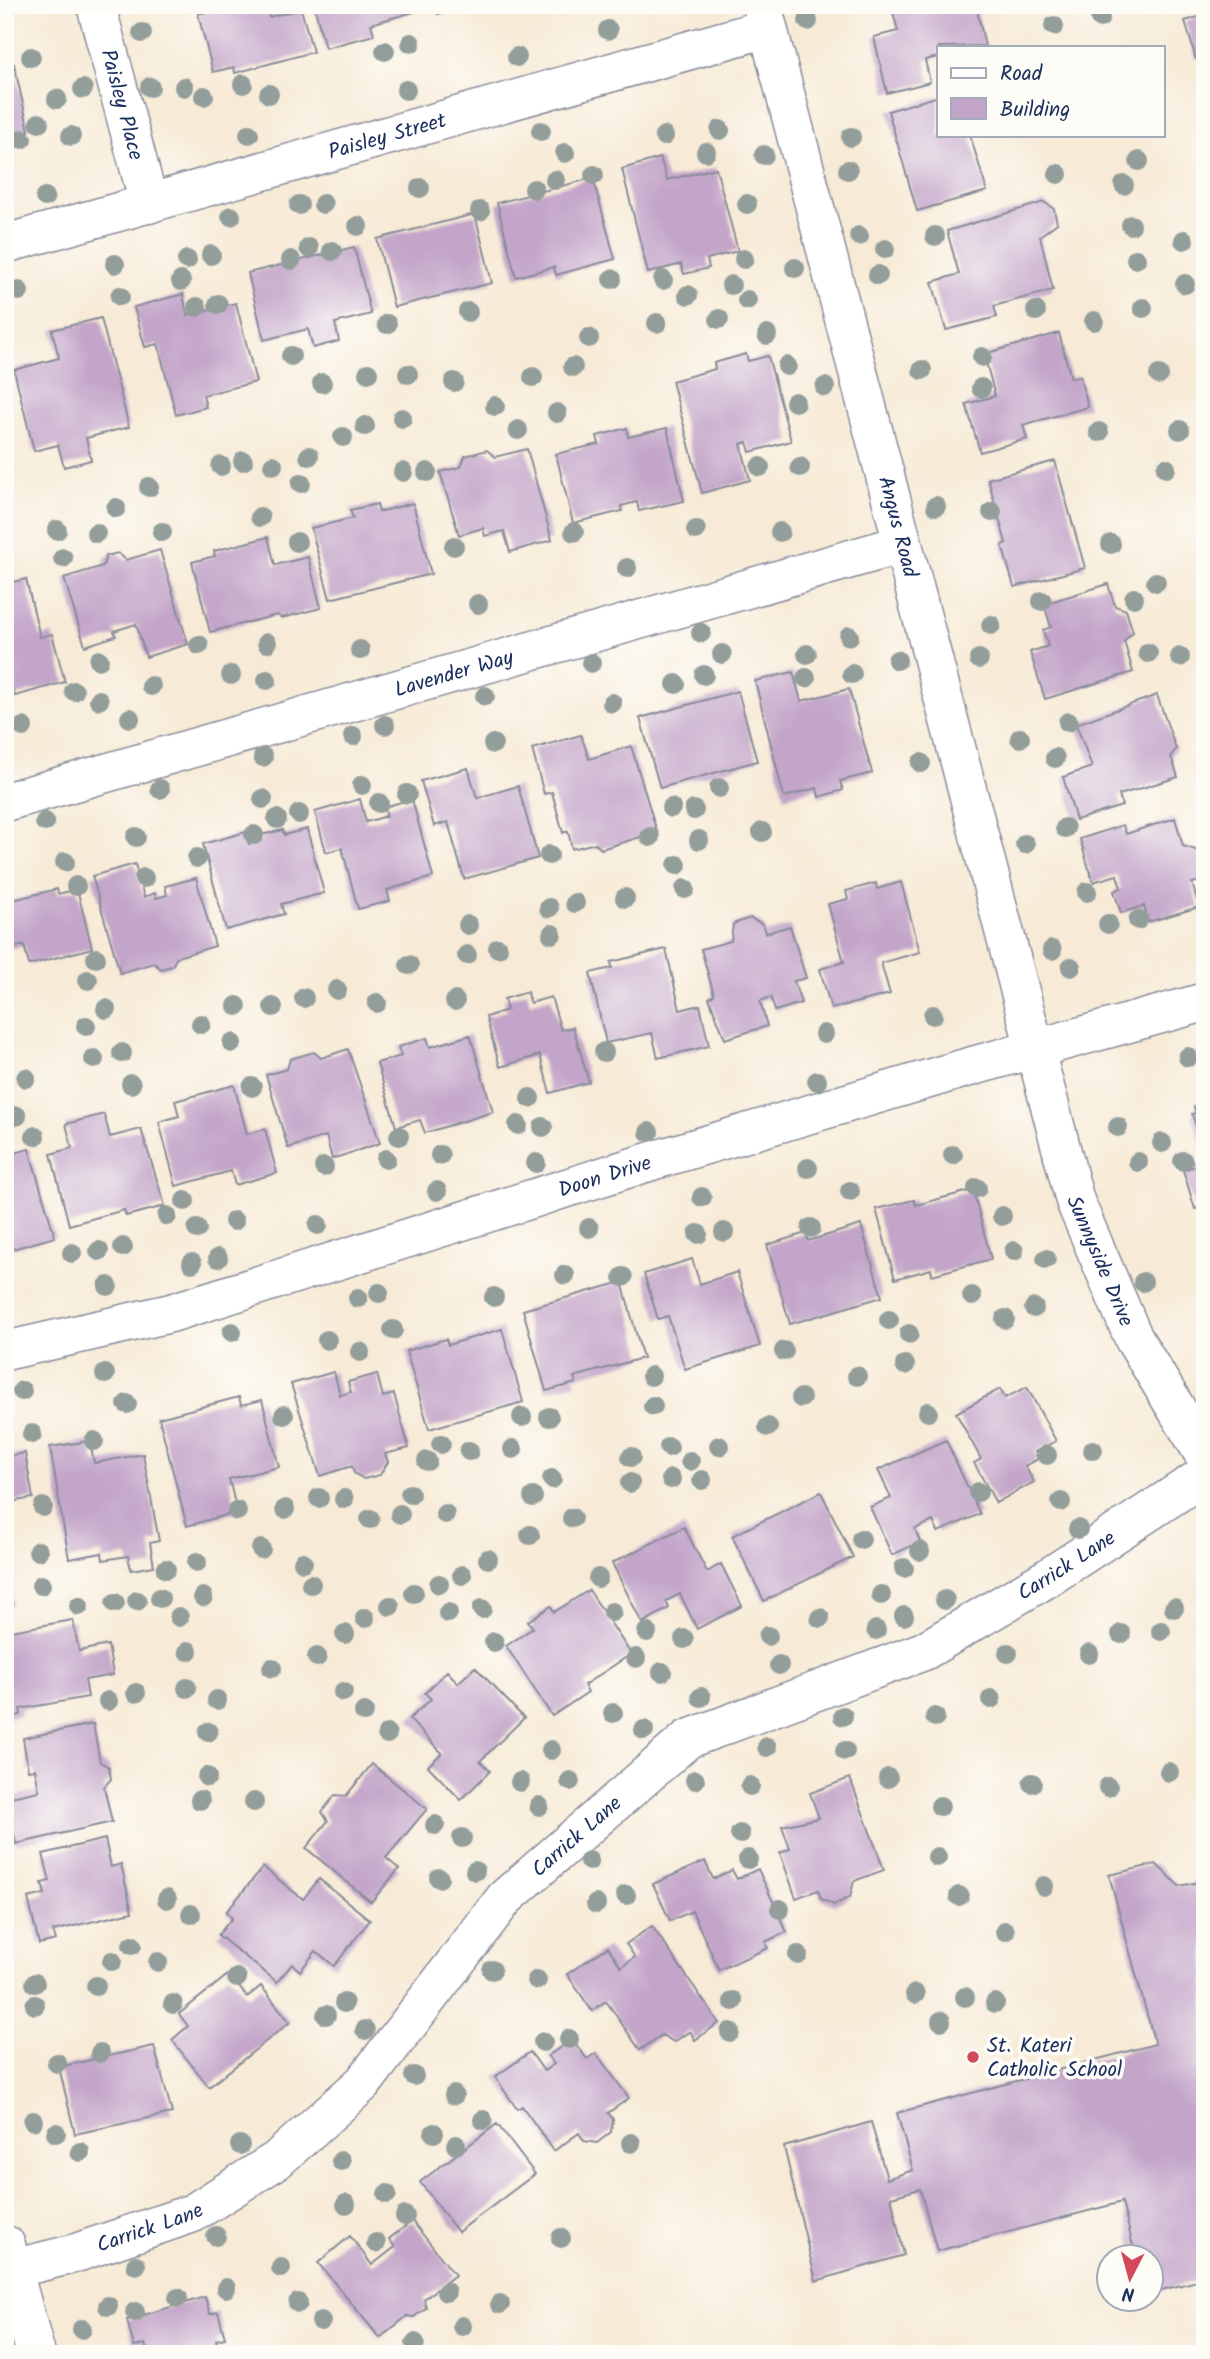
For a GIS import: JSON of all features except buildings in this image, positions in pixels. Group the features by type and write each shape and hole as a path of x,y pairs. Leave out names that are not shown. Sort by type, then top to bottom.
{"street":[{"name":"Paisley Place","path":"96,5 149,204"},
{"name":"Paisley Street","path":"5,244 149,204 765,16"},
{"name":"Angus Road","path":"765,16 1035,1049"},
{"name":"Lavender Way","path":"5,802 903,544"},
{"name":"Doon Drive","path":"5,1351 172,1313 668,1156 1205,1002"},
{"name":"Sunnyside Drive","path":"1035,1049 1075,1201 1134,1339 1205,1456"},
{"name":"Carrick Lane","path":"9,2256 73,2254 193,2213 277,2160 363,2083 505,1898 688,1739 924,1651 1049,1577 1205,1475"},
{"path":"9,2256 36,2354"}],"place":[{"name":"St. Kateri Catholic School","path":"973,2057"}]}
